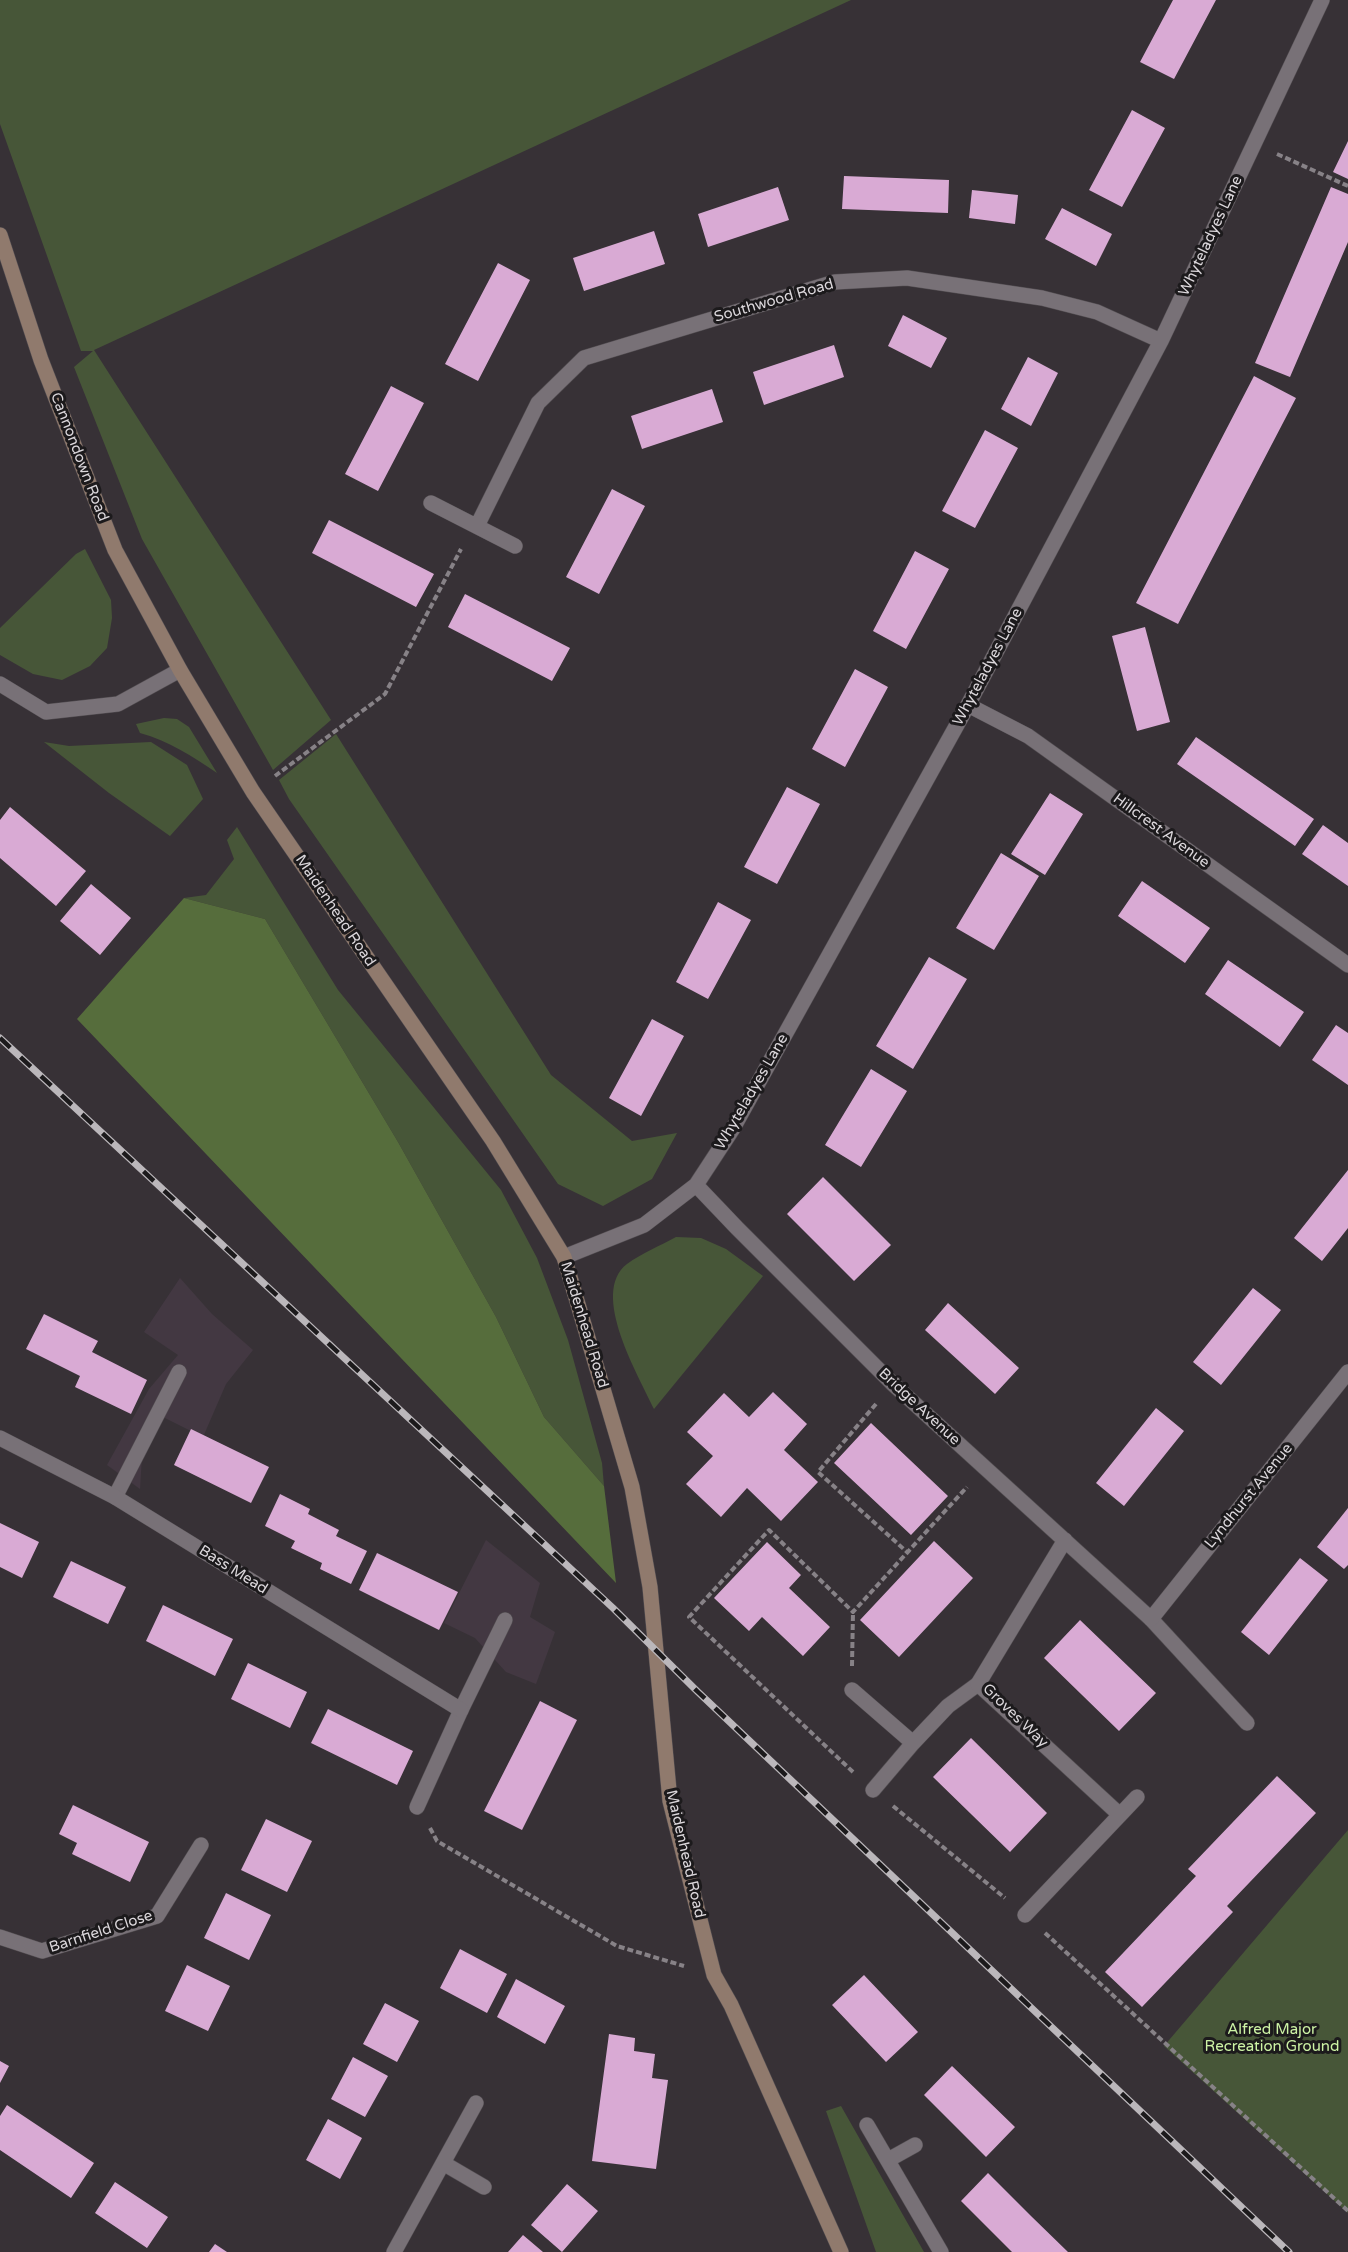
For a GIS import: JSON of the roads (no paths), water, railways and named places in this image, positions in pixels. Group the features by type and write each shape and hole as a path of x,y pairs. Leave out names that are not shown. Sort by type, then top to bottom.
{"main road":[{"name":"Cannondown Road","path":"0,235 40,360 115,550 180,670"},
{"name":"Maidenhead Road","path":"180,670 253,792 493,1141 564,1257 632,1487 650,1587 670,1801 714,1975 730,2005 841,2252"}],"street":[{"name":"Whyteladyes Lane","path":"564,1257 644,1225 696,1185 732,1131 968,705 1161,341 1322,0"},
{"name":"Southwood Road","path":"477,526 538,403 585,357 835,282 907,278 1042,298 1097,312 1161,341"},
{"path":"431,503 515,546"},
{"path":"0,684 46,712 118,704 180,670"},
{"name":"Hillcrest Avenue","path":"968,705 1028,736 1348,965"},
{"name":"Bridge Avenue","path":"696,1185 893,1384 1151,1620 1247,1723"},
{"path":"115,1497 179,1372"},
{"name":"Lyndhurst Avenue","path":"1151,1620 1348,1372"},
{"name":"Bass Mead","path":"0,1438 115,1497 460,1710"},
{"name":"Groves Way","path":"1065,1540 978,1684 1119,1815"},
{"path":"417,1807 460,1710 505,1620"},
{"path":"873,1790 948,1706 978,1684"},
{"path":"852,1690 913,1743"},
{"path":"1025,1915 1137,1797"},
{"name":"Barnfield Close","path":"0,1937 42,1951 157,1916 201,1845"},
{"path":"394,2252 476,2103"},
{"path":"867,2125 941,2252"},
{"path":"888,2160 915,2145"},
{"path":"443,2163 484,2187"}],"railway":[{"path":"0,1038 613,1608 698,1692 1289,2252"}],"park label":[{"name":"Alfred Major Recreation Ground","path":"1272,2038"}]}
